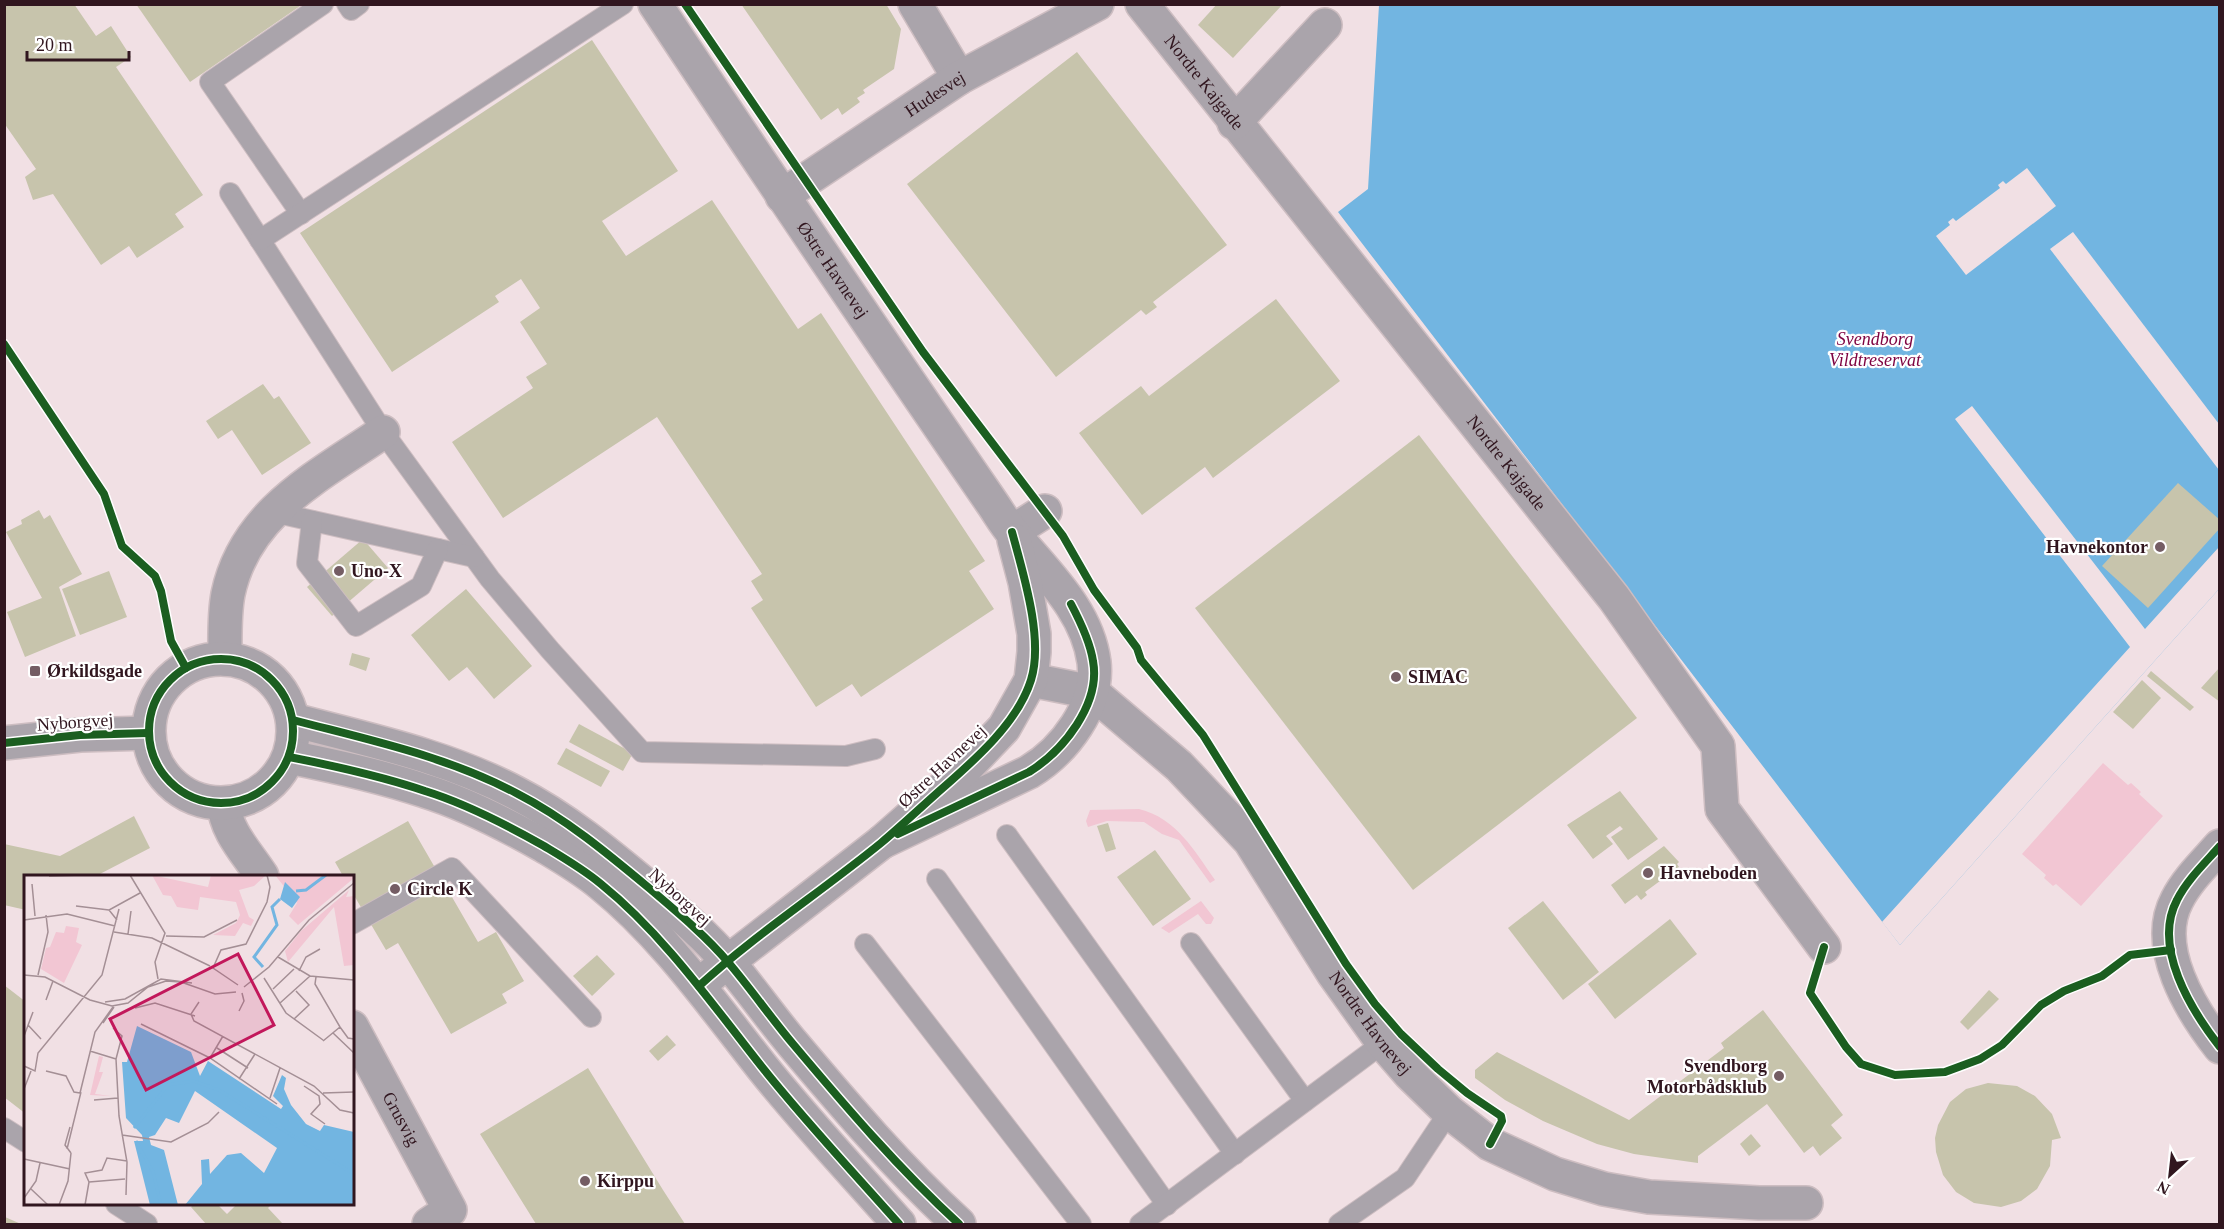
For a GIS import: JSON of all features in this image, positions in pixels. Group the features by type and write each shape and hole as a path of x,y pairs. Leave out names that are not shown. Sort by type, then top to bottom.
{"street":[{"name":"Østre Havnevej","path":"655,4 782,196 1012,532 1065,594 1087,637 1094,662 1092,692 1072,735 1046,762 882,842"},
{"path":"915,4 959,78"},
{"name":"Hudesvej","path":"782,196 959,78 1097,4"},
{"name":"Nordre Kajgade","path":"1142,4 1234,123 1614,598 1718,746 1722,808 1824,946"},
{"path":"1234,123 1325,25"},
{"path":"225,659 225,622 232,578 247,543 260,525 296,492 383,432"},
{"path":"1012,532 1045,511"},
{"name":"Østre Havnevej","path":"699,986 727,961 882,842 965,769 1010,719 1031,680 1034,634 1025,582 1012,532"},
{"path":"225,659 244,662 262,671 277,684 287,701 293,720 293,738 289,757 279,776 264,790 245,800 224,804 205,802 187,795 172,784 159,770 151,752 148,733 150,713 158,695 170,679 204,660 225,659"},
{"name":"Nordre Havnevej","path":"1031,680 1092,692 1179,766 1250,841 1333,973 1383,1043 1409,1073 1449,1112 1490,1144 1555,1174 1604,1190 1649,1197 1758,1203 1806,1203"},
{"name":"Nyborgvej","path":"293,720 438,758 481,775 519,794 591,840 675,911 727,961 793,1044 916,1185 959,1224"},
{"name":"Nyborgvej","path":"4,743 80,735 148,733"},
{"path":"289,757 362,772 427,791 518,832 572,863 602,884 651,931 699,986 764,1070 898,1224"},
{"path":"224,804 229,827 261,875"},
{"path":"2220,846 2177,898 2170,921 2171,950 2180,982 2220,1047"},
{"name":"Grusvig","path":"354,1031 439,1217"}],"lane":[{"path":"301,214 210,82 323,4"},
{"path":"346,4 351,10 359,4"},
{"path":"260,240 623,4"},
{"path":"230,193 383,432 474,558 550,650 642,752 846,756 875,749"},
{"path":"273,512 474,558"},
{"path":"312,521 307,563 356,626 421,586 438,549"},
{"path":"1007,835 1235,1154"},
{"path":"354,923 452,868 591,1017"},
{"path":"937,879 1167,1205"},
{"path":"1191,943 1305,1101"},
{"path":"865,944 1081,1224"},
{"path":"1140,1224 1383,1043"},
{"path":"1339,1224 1405,1178 1449,1112"},
{"path":"4,1128 24,1141"},
{"path":"119,1205 147,1224"}],"shaded area":[{"path":"2103,763 2128,785 2131,783 2141,792 2139,794 2163,816 2081,906 2056,884 2053,886 2044,878 2046,875 2022,854"},
{"path":"1139,809 1152,813 1174,828 1215,880 1210,883 1179,840 1162,834 1144,822 1107,821 1088,827 1086,821 1090,810"},
{"path":"1201,901 1214,918 1211,924 1206,924 1198,914 1169,933 1161,928"}],"water":[{"name":"Svendborg Vildtreservat","path":"1379,5 2219,5 2219,589 1900,945 1338,212 1368,189"}],"pier":[{"path":"2027,168 2056,206 1966,275 1936,236 1950,225 1948,222 1953,218 1956,221 2000,188 1998,185 2003,181 2006,184"},
{"path":"2073,232 2219,424 2219,470 2050,249"},
{"path":"1972,406 2145,629 2219,547 2219,589 1900,945 1882,922 2130,647 1955,419"}],"building":[{"path":"4,4 74,4 96,36 111,26 131,57 116,67 203,195 175,214 184,227 137,258 129,246 101,265 53,194 33,200 25,177 36,169 4,123"},
{"path":"136,4 303,4 190,82"},
{"path":"741,4 886,4 901,29 894,69 863,90 865,93 857,98 860,102 842,115 838,108 821,120"},
{"path":"1217,4 1283,4 1233,58 1198,25"},
{"path":"592,40 678,171 602,221 626,256 712,200 798,329 821,313 985,561 969,571 994,609 861,697 852,684 816,707 751,608 763,600 751,581 762,574 657,417 503,518 452,442 533,388 526,377 547,364 520,322 540,308 521,279 495,296 499,302 392,372 300,233"},
{"path":"1077,52 1227,245 1153,302 1157,307 1146,315 1141,310 1056,377 907,184"},
{"path":"1276,299 1340,381 1213,478 1205,467 1142,515 1079,433 1141,386 1149,396"},
{"path":"263,384 274,399 279,396 311,443 262,475 232,430 218,439 206,421"},
{"name":"SIMAC","path":"1419,435 1637,718 1413,890 1195,608"},
{"name":"Havnekontor","path":"2178,483 2220,520 2220,528 2148,608 2102,566"},
{"path":"39,510 44,519 50,515 82,574 59,587 76,636 25,657 7,612 42,598 6,532 22,524 21,520"},
{"path":"363,539 388,568 332,616 307,587"},
{"path":"109,571 127,617 80,635 62,589"},
{"path":"466,589 532,666 494,699 467,667 449,681 411,635"},
{"path":"352,653 370,658 366,671 349,665"},
{"path":"2220,667 2220,702 2201,688"},
{"path":"2151,671 2194,707 2190,711 2147,676"},
{"path":"2142,680 2161,698 2133,729 2113,712"},
{"path":"579,724 633,753 623,771 569,742"},
{"path":"566,748 610,771 601,787 557,764"},
{"path":"1620,791 1658,839 1628,860 1611,837 1623,829 1620,826 1606,836 1613,844 1593,859 1567,825"},
{"path":"134,816 150,848 98,875 24,875 24,910 4,905 4,844 60,856"},
{"path":"408,821 478,942 496,932 524,981 502,994 507,1003 451,1034 398,943 386,950 354,895 354,875 342,875 335,862"},
{"path":"1108,823 1116,849 1106,852 1097,826"},
{"name":"Havneboden","path":"1664,846 1679,862 1677,864 1679,867 1645,892 1647,895 1641,900 1637,895 1625,904 1611,885"},
{"path":"1155,850 1191,899 1153,926 1117,877"},
{"path":"1543,901 1599,972 1563,1000 1508,928"},
{"path":"1670,919 1697,954 1615,1019 1588,984"},
{"path":"597,955 615,974 592,996 573,976"},
{"path":"4,985 24,1000 24,1112 4,1097"},
{"path":"1989,990 1999,999 1968,1030 1960,1022"},
{"path":"1763,1010 1843,1115 1831,1125 1842,1138 1820,1156 1813,1146 1804,1153 1767,1104 1698,1156 1698,1163 1634,1154 1597,1144 1543,1121 1505,1100 1475,1078 1475,1070 1497,1052 1629,1120 1724,1048 1721,1043"},
{"path":"667,1035 676,1045 658,1061 649,1051"},
{"path":"588,1068 685,1224 536,1224 480,1134"},
{"path":"1988,1083 2017,1086 2035,1096 2052,1114 2061,1138 2052,1140 2050,1166 2037,1189 2021,1201 2001,1207 1974,1203 1956,1192 1943,1175 1936,1152 1935,1138 1938,1125 1950,1102 1966,1089"},
{"path":"1751,1134 1761,1146 1749,1156 1740,1144"},
{"path":"193,1205 218,1205 227,1214 236,1205 271,1205 268,1208 283,1224 206,1224 191,1207"},
{"path":"5,1217 21,1224 5,1224"}],"cycle path":[{"path":"685,4 923,352 1063,536 1094,590 1137,648 1141,660 1203,735 1346,964 1375,1004 1401,1034 1438,1069 1467,1093 1501,1116 1502,1121 1490,1144"},
{"path":"4,344 104,494 122,546 155,576 161,591 171,641 186,668"},
{"path":"699,986 743,949 888,837 977,757 1015,713 1031,680 1035,645 1031,606 1012,532"},
{"path":"898,834 1029,772 1054,752 1077,725 1091,694 1094,677 1090,646 1071,604"},
{"path":"221,659 249,664 272,680 288,703 293,731 288,759 272,782 249,798 221,803 193,798 170,782 154,759 149,731 154,703 170,680 193,664 221,659"},
{"path":"293,720 407,750 462,769 516,793 552,813 585,837 649,888 710,942 853,1114 915,1182 959,1224"},
{"path":"4,743 80,735 148,733"},
{"path":"289,757 375,776 441,796 530,838 594,879 646,925 706,995 795,1107 899,1224"},
{"path":"2220,846 2191,879 2177,900 2170,918 2169,938 2178,977 2187,997 2220,1047"},
{"path":"1824,947 1810,993 1846,1047 1861,1064 1895,1075 1945,1072 1980,1059 2002,1045 2041,1005 2064,991 2102,976 2130,955 2171,950"}],"place":[{"name":"Havnekontor","path":"2160,547"},
{"name":"Uno-X","path":"339,571"},
{"name":"Ørkildsgade","path":"35,671"},
{"name":"SIMAC","path":"1396,677"},
{"name":"Havneboden","path":"1648,873"},
{"name":"Circle K","path":"395,889"},
{"name":"Svendborg Motorbådsklub","path":"1779,1076"},
{"name":"Kirppu","path":"585,1181"}]}
